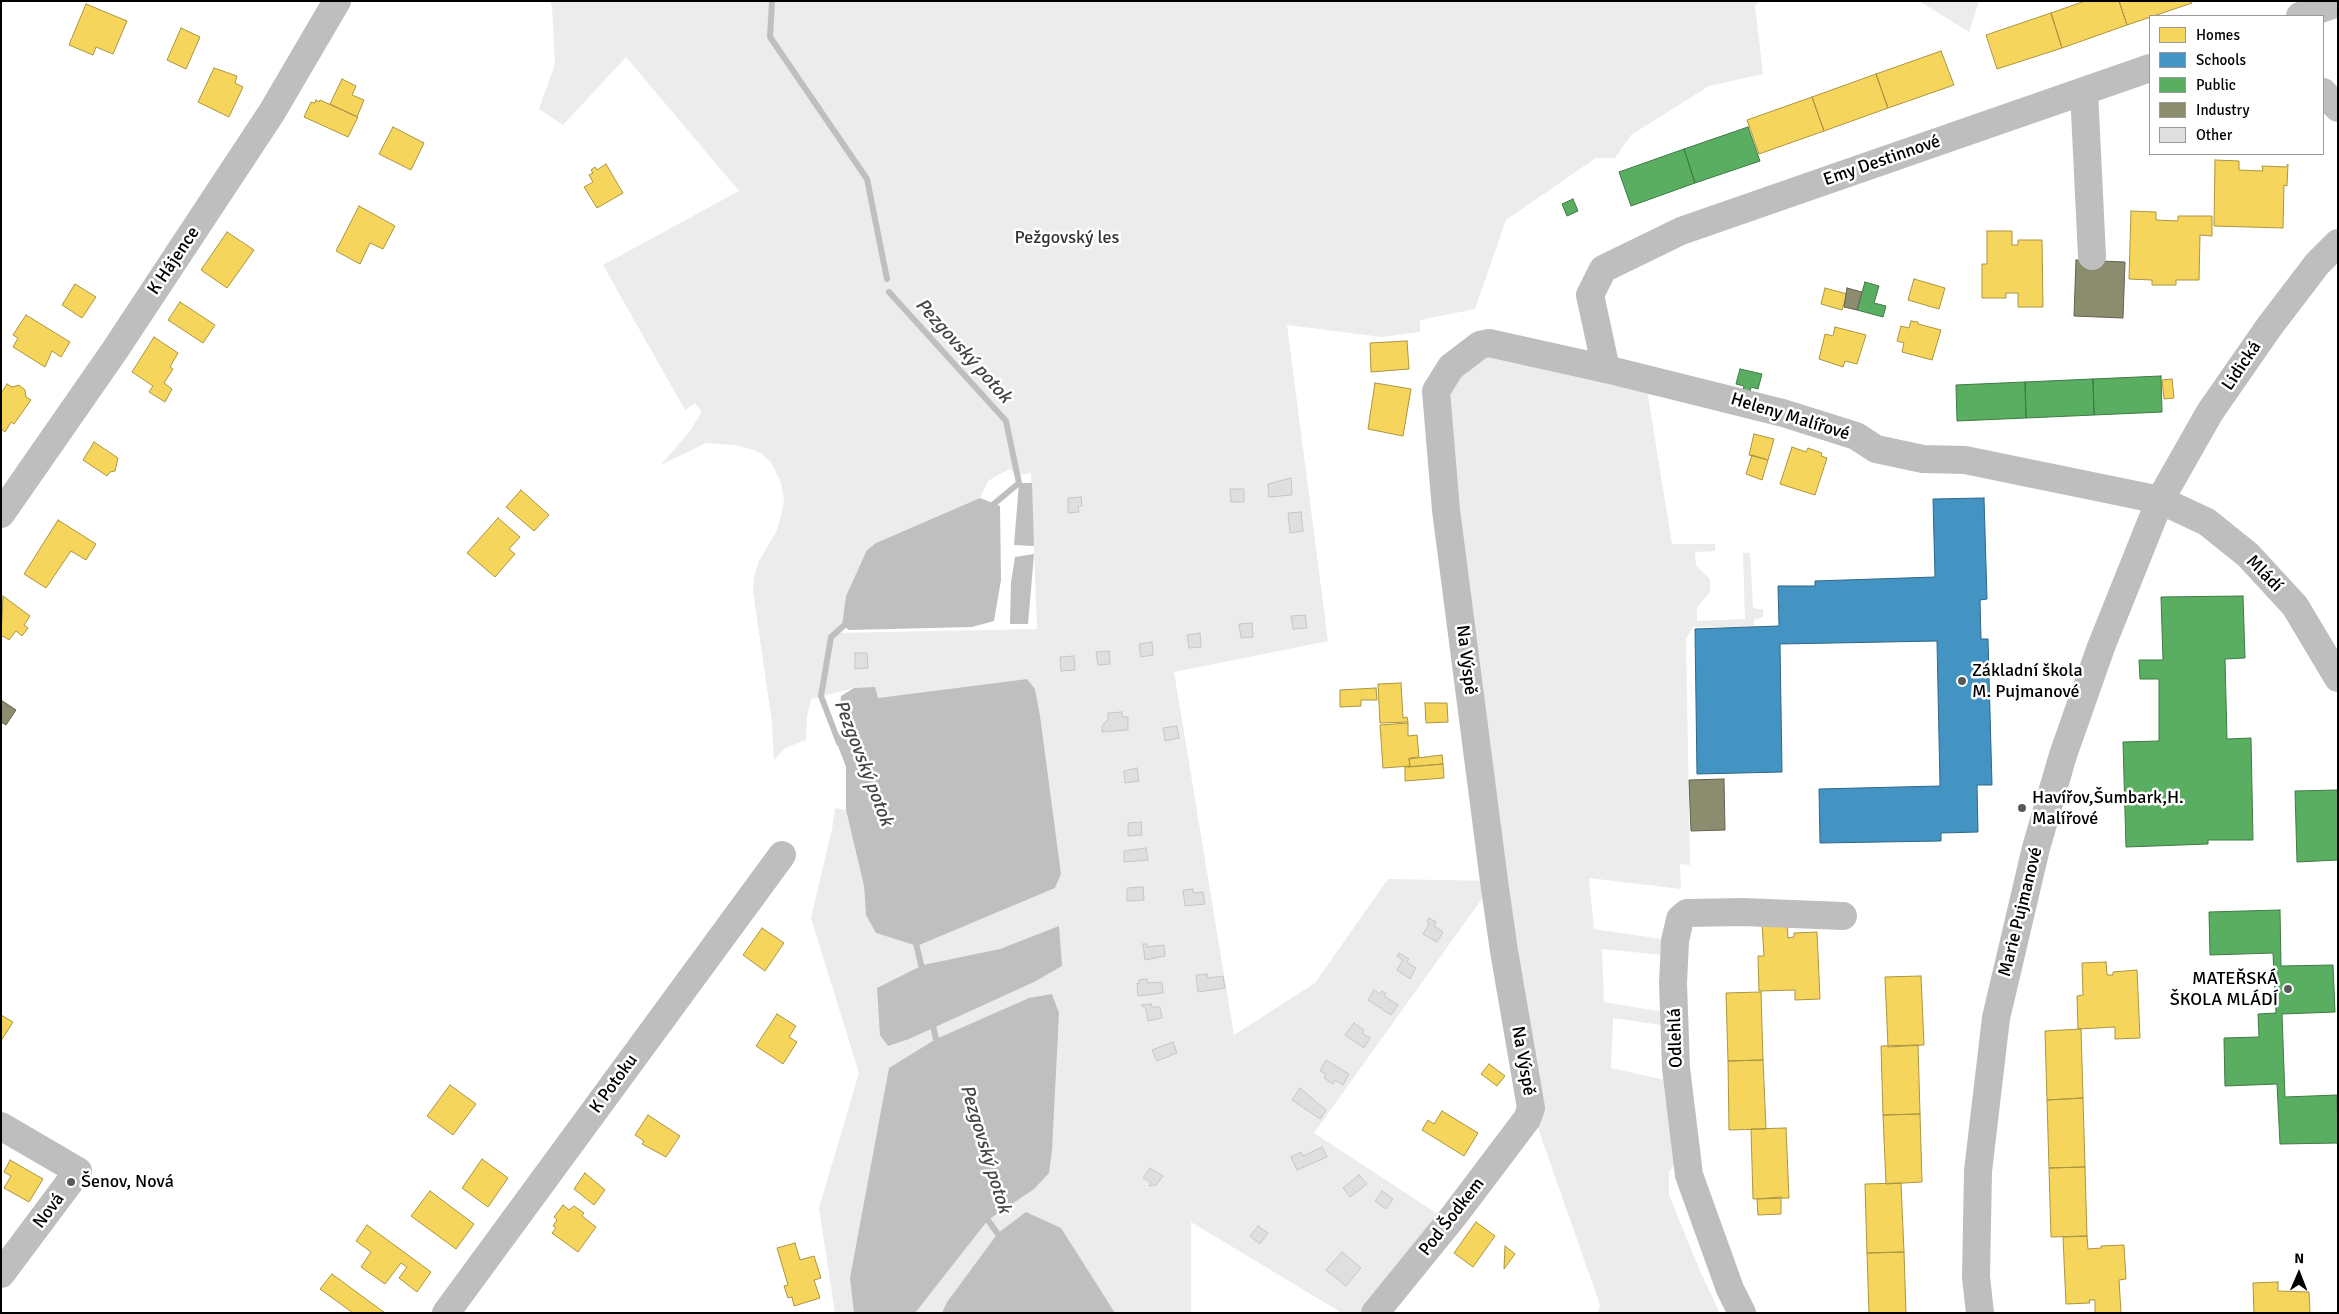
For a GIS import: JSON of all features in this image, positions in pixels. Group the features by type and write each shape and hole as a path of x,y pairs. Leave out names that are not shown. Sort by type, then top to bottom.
{"street":[{"name":"K Hájence","path":"1,514 104,365 272,112 338,1"},
{"path":"2303,15 2338,3"},
{"name":"Emy Destinnové","path":"1606,369 1590,295 1603,269 1681,231 2149,68"},
{"path":"2084,91 2092,256"},
{"path":"2324,93 2338,108"},
{"name":"Lidická","path":"2160,500 2210,412 2263,335 2317,264 2338,243"},
{"name":"Na Výspě","path":"1527,1119 1531,1108 1498,907 1446,510 1436,390 1451,366 1480,345 1489,343 1606,369"},
{"name":"Heleny Malířové","path":"1606,369 1783,413 1856,436 1876,449 1923,459 1966,460 2160,500"},
{"name":"Mládí","path":"2160,500 2206,522 2248,555 2295,606 2338,678"},
{"name":"Marie Pujmanové","path":"1980,1313 1976,1276 1976,1199 1996,1018 2036,848 2063,755 2101,647 2160,500"},
{"name":"K Potoku","path":"446,1313 782,855"},
{"name":"Odlehlá","path":"1742,1313 1730,1289 1689,1175 1676,1068 1673,983 1676,941 1680,919 1687,913 1742,912 1843,916"},
{"name":"Pod Šodkem","path":"1375,1313 1454,1217 1527,1119"},
{"name":"Nová","path":"1,1126 78,1171 1,1274"}],"green space":[{"name":"Pežgovský les","path":"550,1 1760,1 1755,6 1763,74 1709,86 1631,135 1615,158 1596,158 1506,220 1475,309 1420,320 1420,332 1382,337 1287,325 1328,641 1174,672 1234,1035 1315,983 1388,879 1494,881 1442,462 1451,367 1506,353 1647,390 1672,544 1715,544 1715,551 1695,552 1696,565 1710,579 1710,592 1697,607 1697,621 1745,619 1743,553 1750,553 1753,607 1763,609 1763,617 1754,620 1754,627 1693,627 1686,639 1690,865 1680,864 1681,889 1589,878 1594,929 1675,941 1675,956 1602,949 1604,1002 1675,1014 1675,1027 1613,1018 1611,1068 1665,1080 1678,1160 1669,1172 1669,1195 1700,1271 1720,1313 1598,1313 1600,1305 1531,1108 1494,882 1314,1133 1447,1220 1378,1313 1342,1313 1191,1222 1191,1313 1115,1313 1109,1303 998,1233 947,1302 942,1313 835,1313 819,1208 859,1073 811,918 832,829 835,808 846,810 864,886 866,915 876,933 917,946 1055,888 1061,874 1035,689 1027,679 878,698 854,688 811,699 807,717 806,740 785,748 774,760 772,723 753,591 754,576 759,561 777,530 782,512 784,499 781,483 771,462 762,454 734,445 706,443 661,465 689,432 702,412 695,403 685,410 603,265 739,191 626,57 563,125 539,109 555,64 552,7","holes":["1009,469 1018,475 1031,473 1037,629 836,633 842,625 846,596 867,551 876,543 980,498 988,481"]},
{"path":"1919,1 1979,1 1969,32"}],"water":[{"path":"1019,483 1032,483 1034,546 1014,545"},
{"path":"980,498 1000,506 1001,580 994,621 972,627 849,630 842,625 846,596 867,550 876,543"},
{"path":"1034,554 1028,624 1010,624 1011,582 1015,557"},
{"path":"1027,679 1035,689 1040,716 1061,874 1055,888 917,946 876,933 866,915 864,886 846,810 846,767 835,738 849,728 840,709 841,696 854,688 875,687 878,698"},
{"path":"1059,926 1062,966 1034,982 909,1039 888,1046 880,1035 877,988 923,965 1000,949"},
{"path":"1052,994 1059,1013 1052,1150 1049,1173 1034,1189 988,1220 915,1313 854,1313 850,1278 889,1068 936,1039 1029,998"},
{"path":"1026,1212 1061,1228 1115,1313 942,1313 947,1302 998,1233"}],"building: Homes":[{"path":"2085,1 2119,1 2127,25 2062,48 2051,13"},
{"path":"2119,1 2191,1 2192,3 2157,15 2149,15 2149,18 2127,25"},
{"path":"86,4 127,21 113,54 96,47 93,55 69,45"},
{"path":"2051,13 2062,48 1997,69 1986,35"},
{"path":"181,28 200,37 186,69 167,60"},
{"path":"1941,51 1954,85 1888,108 1876,74"},
{"path":"214,68 237,76 235,83 243,87 229,117 198,102"},
{"path":"1876,74 1888,108 1824,131 1812,97"},
{"path":"342,79 356,86 352,95 364,100 357,117 330,104"},
{"path":"1812,97 1824,131 1759,154 1747,120"},
{"path":"316,100 319,102 320,100 358,117 348,137 304,117 311,102 315,103"},
{"path":"393,127 424,143 411,170 379,154"},
{"path":"2215,160 2239,161 2239,170 2263,171 2262,166 2286,167 2288,164 2287,186 2284,185 2283,228 2214,226"},
{"path":"606,164 623,193 597,208 584,187 593,182 589,175 593,173 591,170 595,167 597,170"},
{"path":"359,206 395,226 383,249 370,243 360,264 336,251"},
{"path":"2131,211 2156,212 2156,220 2178,221 2178,216 2212,216 2212,236 2200,235 2199,280 2176,280 2176,285 2152,285 2152,280 2129,279"},
{"path":"1987,231 2012,231 2012,245 2018,245 2018,240 2042,240 2043,307 2018,307 2018,293 2006,293 2006,298 1982,298 1982,264 1987,264"},
{"path":"227,232 254,250 227,288 201,270"},
{"path":"1914,279 1945,288 1939,309 1908,300"},
{"path":"75,284 96,297 82,318 62,305"},
{"path":"1825,288 1847,294 1842,310 1821,304"},
{"path":"180,302 215,325 203,343 168,320"},
{"path":"26,315 70,342 61,357 52,351 45,367 13,347 18,338 13,335"},
{"path":"1911,321 1941,330 1932,360 1902,352 1904,343 1897,341 1901,326 1909,328"},
{"path":"1835,327 1866,335 1857,364 1845,361 1843,367 1819,359 1825,334 1833,336"},
{"path":"154,337 178,353 170,367 173,369 164,383 172,389 165,402 149,392 153,386 132,372"},
{"path":"1407,341 1409,369 1371,372 1370,343"},
{"path":"2172,379 2174,398 2164,399 2162,380"},
{"path":"1375,383 1411,389 1403,436 1368,429"},
{"path":"7,384 12,387 19,385 25,390 26,397 31,400 14,424 11,422 5,432 1,429 1,393"},
{"path":"1754,434 1774,439 1768,460 1749,455"},
{"path":"94,442 118,458 115,471 110,472 107,476 83,460"},
{"path":"1792,447 1806,452 1808,448 1822,453 1821,456 1827,458 1815,495 1780,484"},
{"path":"1752,455 1768,460 1762,480 1746,474"},
{"path":"521,490 549,515 534,531 506,507"},
{"path":"498,518 520,537 509,549 515,554 495,577 467,553"},
{"path":"58,520 96,544 86,560 71,551 46,588 24,574"},
{"path":"3,596 30,616 24,625 28,628 22,636 16,631 9,640 3,636 1,638"},
{"path":"1401,683 1403,718 1407,717 1408,722 1380,723 1378,684"},
{"path":"1376,688 1377,700 1361,700 1361,706 1340,707 1340,690"},
{"path":"1425,703 1447,703 1448,722 1426,723"},
{"path":"1408,723 1408,736 1417,735 1419,757 1409,758 1410,766 1383,768 1380,725"},
{"path":"1442,755 1443,764 1408,767 1410,766 1409,759"},
{"path":"1443,764 1444,778 1405,781 1405,767"},
{"path":"1787,923 1788,938 1794,937 1794,933 1817,932 1820,999 1795,1000 1795,990 1759,991 1758,956 1764,956 1762,924"},
{"path":"762,928 784,943 765,971 743,955"},
{"path":"2106,962 2107,975 2113,975 2113,972 2137,970 2140,1038 2115,1039 2115,1027 2078,1029 2077,996 2083,995 2082,963"},
{"path":"1921,976 1924,1045 1888,1047 1885,977"},
{"path":"1761,992 1763,1060 1728,1061 1726,993"},
{"path":"777,1014 796,1026 789,1037 797,1042 783,1064 756,1046"},
{"path":"1,1015 13,1022 1,1041"},
{"path":"2081,1029 2083,1098 2047,1100 2045,1031"},
{"path":"1918,1045 1920,1114 1883,1115 1881,1046"},
{"path":"1763,1060 1766,1129 1729,1130 1728,1061"},
{"path":"1489,1064 1505,1076 1497,1086 1481,1074"},
{"path":"450,1085 476,1104 453,1135 427,1116"},
{"path":"2083,1098 2085,1167 2049,1168 2047,1100"},
{"path":"1442,1111 1478,1133 1464,1156 1422,1130 1428,1120 1434,1124"},
{"path":"1920,1114 1922,1182 1886,1184 1883,1115"},
{"path":"648,1115 680,1136 666,1157 642,1144 644,1141 635,1135"},
{"path":"1786,1128 1789,1198 1753,1199 1751,1129"},
{"path":"482,1159 508,1178 488,1207 462,1188"},
{"path":"10,1160 43,1179 29,1202 4,1188 11,1176 4,1172"},
{"path":"2085,1167 2087,1236 2051,1237 2049,1168"},
{"path":"585,1173 605,1190 594,1205 574,1189"},
{"path":"1901,1183 1904,1252 1867,1253 1865,1184"},
{"path":"430,1191 474,1224 456,1249 411,1216"},
{"path":"1781,1197 1781,1214 1758,1215 1757,1199"},
{"path":"563,1205 569,1210 574,1206 584,1213 582,1216 596,1227 578,1252 552,1233 556,1228 553,1226 557,1220 554,1217"},
{"path":"1476,1222 1495,1236 1473,1267 1454,1253"},
{"path":"367,1225 431,1272 417,1292 399,1278 407,1267 401,1263 385,1284 361,1267 371,1252 356,1241"},
{"path":"2087,1236 2088,1249 2101,1248 2101,1246 2124,1245 2126,1279 2119,1280 2121,1313 2095,1313 2095,1300 2089,1300 2090,1303 2066,1304 2063,1237"},
{"path":"795,1243 800,1260 814,1256 821,1278 814,1280 820,1298 794,1306 792,1297 788,1298 784,1286 788,1285 777,1248"},
{"path":"1505,1246 1515,1254 1504,1269"},
{"path":"1904,1252 1906,1313 1869,1313 1867,1253"},
{"path":"332,1274 385,1313 353,1313 320,1289"},
{"path":"2278,1282 2278,1291 2309,1292 2310,1313 2254,1313 2253,1283"}],"building: Schools":[{"path":"1984,498 1987,599 1980,600 1981,639 1988,639 1992,785 1977,785 1978,832 1941,833 1941,841 1820,843 1819,789 1940,786 1937,641 1780,644 1782,772 1697,774 1695,629 1779,626 1778,586 1815,586 1815,581 1935,577 1933,499"}],"building: Public":[{"path":"1748,127 1760,161 1695,183 1684,149"},
{"path":"1684,149 1695,183 1631,206 1619,172"},
{"path":"1573,199 1578,211 1567,216 1562,204"},
{"path":"1865,282 1879,286 1874,303 1886,306 1883,317 1857,310"},
{"path":"1740,369 1762,374 1758,389 1751,387 1750,393 1743,391 1744,386 1736,384"},
{"path":"2161,376 2162,412 2094,415 2093,379"},
{"path":"2093,379 2094,415 2026,418 2025,382"},
{"path":"2025,382 2026,418 1957,421 1956,385"},
{"path":"2243,596 2245,658 2225,659 2227,739 2251,738 2253,840 2208,840 2208,844 2126,847 2123,742 2159,741 2159,679 2140,679 2139,660 2163,660 2161,597"},
{"path":"2338,790 2338,860 2297,862 2295,791"},
{"path":"2280,910 2281,966 2333,965 2335,1012 2282,1014 2285,1097 2337,1095 2338,1143 2280,1144 2277,1084 2225,1086 2224,1038 2259,1037 2258,1014 2276,1013 2273,953 2210,955 2209,912"}],"building: Industry":[{"path":"2076,260 2125,262 2123,318 2074,316"},
{"path":"1847,288 1862,292 1857,310 1844,307"},
{"path":"1,700 16,710 6,725 1,722"},
{"path":"1724,779 1725,830 1691,831 1689,780"}],"building: Other":[{"path":"1291,478 1292,495 1269,497 1268,484"},
{"path":"1230,489 1244,489 1244,502 1231,502"},
{"path":"1081,497 1082,506 1078,507 1079,512 1068,513 1068,498"},
{"path":"1301,512 1303,531 1290,533 1288,513"},
{"path":"1305,615 1307,628 1293,629 1291,616"},
{"path":"1252,623 1253,637 1241,638 1239,624"},
{"path":"1200,633 1201,647 1189,648 1187,635"},
{"path":"1152,642 1153,655 1141,657 1139,644"},
{"path":"1109,651 1110,664 1098,665 1096,652"},
{"path":"855,653 867,653 868,668 855,669"},
{"path":"1074,656 1075,670 1061,671 1060,657"},
{"path":"1122,712 1122,717 1128,717 1128,730 1102,732 1102,726 1108,719 1108,713"},
{"path":"1177,726 1179,738 1165,741 1163,728"},
{"path":"1137,768 1139,781 1125,783 1124,771"},
{"path":"1141,822 1142,835 1128,836 1128,823"},
{"path":"1146,848 1148,860 1124,862 1124,851"},
{"path":"1143,887 1144,900 1127,901 1127,888"},
{"path":"1193,889 1193,893 1203,892 1205,904 1185,906 1183,890"},
{"path":"1429,918 1436,922 1434,926 1443,932 1437,942 1423,934 1429,924 1427,922"},
{"path":"1143,944 1147,944 1147,947 1164,945 1165,956 1145,960"},
{"path":"1399,953 1409,959 1407,962 1416,968 1410,979 1397,970 1403,960 1397,956"},
{"path":"1207,974 1208,978 1223,976 1225,988 1198,992 1196,975"},
{"path":"1147,979 1148,983 1162,982 1163,993 1138,996 1137,983 1139,984 1139,980"},
{"path":"1374,990 1380,994 1382,991 1386,994 1384,996 1398,1005 1391,1015 1368,1000"},
{"path":"1151,1004 1152,1007 1160,1007 1162,1018 1148,1021 1146,1009 1141,1005"},
{"path":"1354,1023 1364,1030 1362,1033 1370,1038 1364,1048 1345,1035"},
{"path":"1173,1042 1177,1053 1157,1061 1152,1050"},
{"path":"1326,1060 1349,1074 1343,1085 1335,1080 1333,1084 1324,1078 1326,1074 1320,1071"},
{"path":"1300,1088 1326,1110 1320,1119 1292,1100"},
{"path":"1322,1147 1327,1157 1297,1170 1291,1157 1301,1152 1303,1156"},
{"path":"1150,1168 1163,1176 1156,1185 1149,1186 1151,1182 1143,1178"},
{"path":"1359,1175 1367,1184 1350,1197 1343,1188"},
{"path":"1382,1191 1393,1199 1386,1209 1375,1201"},
{"path":"1258,1226 1268,1233 1260,1244 1250,1236"},
{"path":"1342,1252 1361,1268 1346,1286 1326,1270"}],"waterway":[{"name":"Pezgovský potok","path":"772,1 770,37 867,179 887,279"},
{"name":"Pezgovský potok","path":"889,292 1006,421 1019,483 989,508"},
{"name":"Pezgovský potok","path":"839,743 821,696 831,637 849,621"},
{"name":"Pezgovský potok","path":"915,939 923,973"},
{"name":"Pezgovský potok","path":"932,1022 938,1047"},
{"name":"Pezgovský potok","path":"986,1212 988,1220 1002,1240"}],"place":[{"name":"Základní škola M. Pujmanové","path":"1962,681"},
{"name":"Havířov,Šumbark,H. Malířové","path":"2022,808"},
{"name":"MATEŘSKÁ ŠKOLA MLÁDÍ","path":"2288,989"},
{"name":"Šenov, Nová","path":"71,1182"}]}
